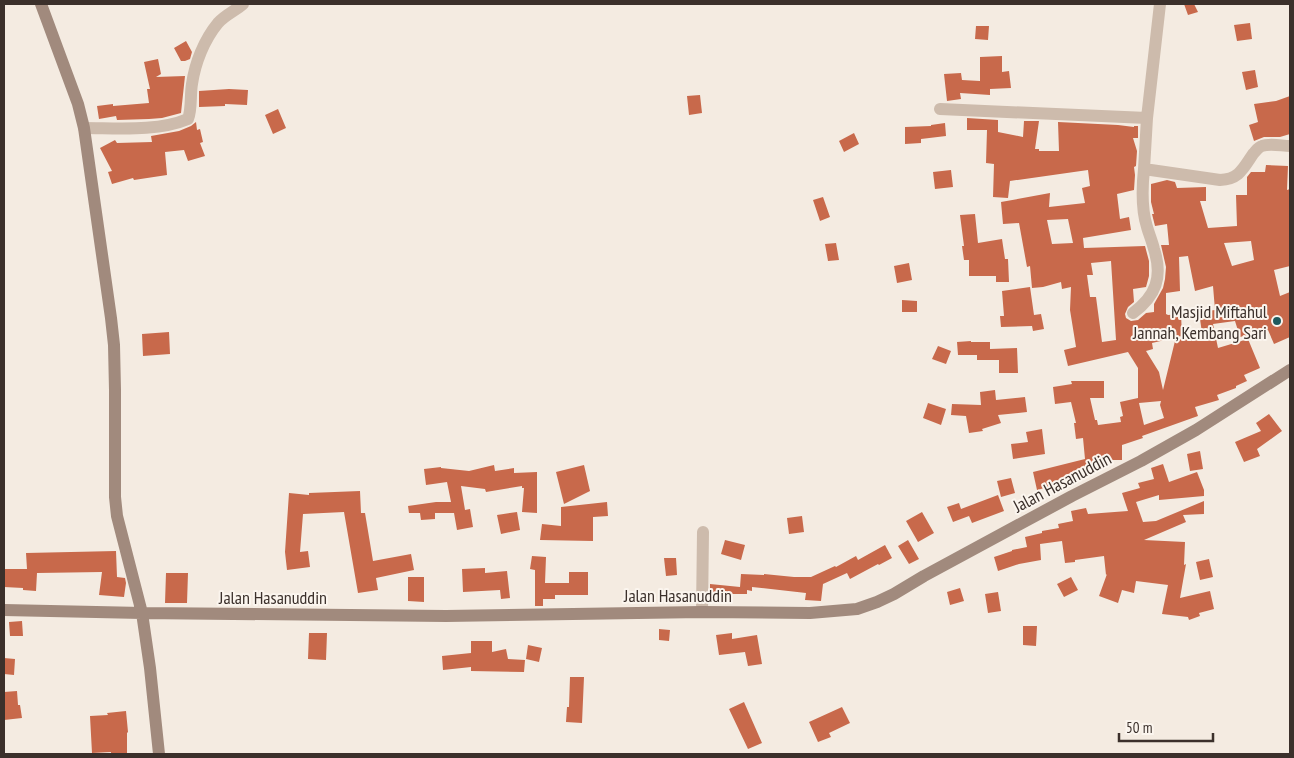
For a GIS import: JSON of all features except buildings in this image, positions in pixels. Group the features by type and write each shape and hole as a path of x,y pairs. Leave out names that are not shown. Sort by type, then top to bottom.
{"street":[{"path":"41,4 78,104 84,128 111,318 114,363 117,516 142,613 159,754"},
{"path":"84,128 147,127 188,119 194,72 201,53 218,23 242,4"},
{"path":"1133,313 1144,303 1156,285 1158,269 1157,258 1144,212 1142,186 1160,4"},
{"path":"940,109 1148,118"},
{"path":"1144,169 1220,180 1228,179 1242,171 1260,146 1290,146"},
{"name":"Jalan Hasanuddin","path":"4,610 446,616 702,612 810,613 857,609 894,594 1072,496 1149,457 1196,430 1290,370"},
{"path":"702,612 703,532"}],"place":[{"name":"Masjid Miftahul Jannah, Kembang Sari","path":"1277,321"}]}
